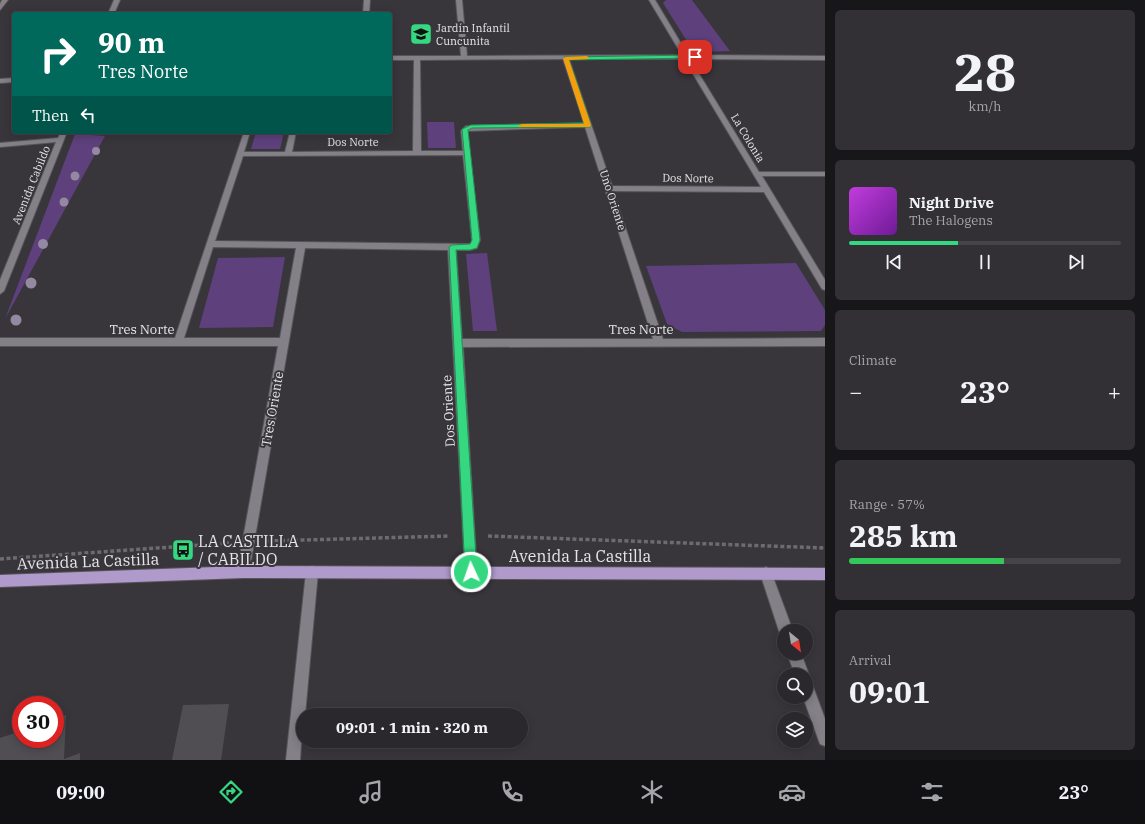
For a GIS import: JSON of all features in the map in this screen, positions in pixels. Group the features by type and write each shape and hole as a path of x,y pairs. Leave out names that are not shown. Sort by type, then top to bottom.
{"main road":[{"name":"Avenida La Castilla","path":"0,581 243,572 825,574"}],"street":[{"path":"0,8 6,0"},
{"path":"112,12 117,0"},
{"path":"366,12 367,0"},
{"path":"459,0 464,58"},
{"name":"La Colonia","path":"652,0 825,287"},
{"path":"392,58 825,58"},
{"path":"417,58 417,153"},
{"name":"Uno Oriente","path":"566,58 659,342"},
{"path":"0,81 12,80"},
{"path":"210,244 466,248 474,246 476,240 464,131 466,128 588,125"},
{"name":"Avenida Cabildo","path":"0,290 4,270 63,134"},
{"path":"178,342 246,134"},
{"path":"288,154 293,134"},
{"path":"0,145 60,140"},
{"name":"Dos Norte","path":"240,154 467,153"},
{"path":"757,174 825,174"},
{"name":"Dos Norte","path":"608,188 766,190"},
{"name":"Tres Oriente","path":"243,572 301,245"},
{"name":"Dos Oriente","path":"452,247 471,572"},
{"name":"Tres Norte","path":"0,342 284,342"},
{"name":"Tres Norte","path":"458,343 825,342"},
{"path":"293,760 312,572"},
{"path":"766,573 784,624"},
{"path":"812,704 825,739"}],"path":[{"path":"0,559 248,542 469,536 825,548"}],"shaded area":[{"path":"666,0 692,0 730,51 702,52 690,46 663,3"},
{"path":"427,122 454,122 456,148 428,148"},
{"path":"75,134 105,136 5,319"},
{"path":"255,134 284,134 280,149 251,149"},
{"path":"487,253 497,331 473,331 466,254"},
{"path":"285,257 273,327 199,328 218,258"},
{"path":"796,263 825,310 825,325 821,331 682,332 667,324 646,266"}],"building":[{"path":"229,704 221,760 172,760 183,705"},
{"path":"66,715 64,759 80,753 80,760 0,760 0,738 12,734 12,748 64,748 64,716"}],"slow traffic":[{"path":"522,126 588,125 566,58 587,58"}],"place":[{"name":"Jardín Infantil Cuncunita","path":"421,34"},
{"name":"LA CASTILLA / CABILDO","path":"183,550"}],"route":[{"path":"471,572 452,247 466,248 474,246 476,243 464,131 466,128 471,126 588,125 566,58 695,57"}]}
